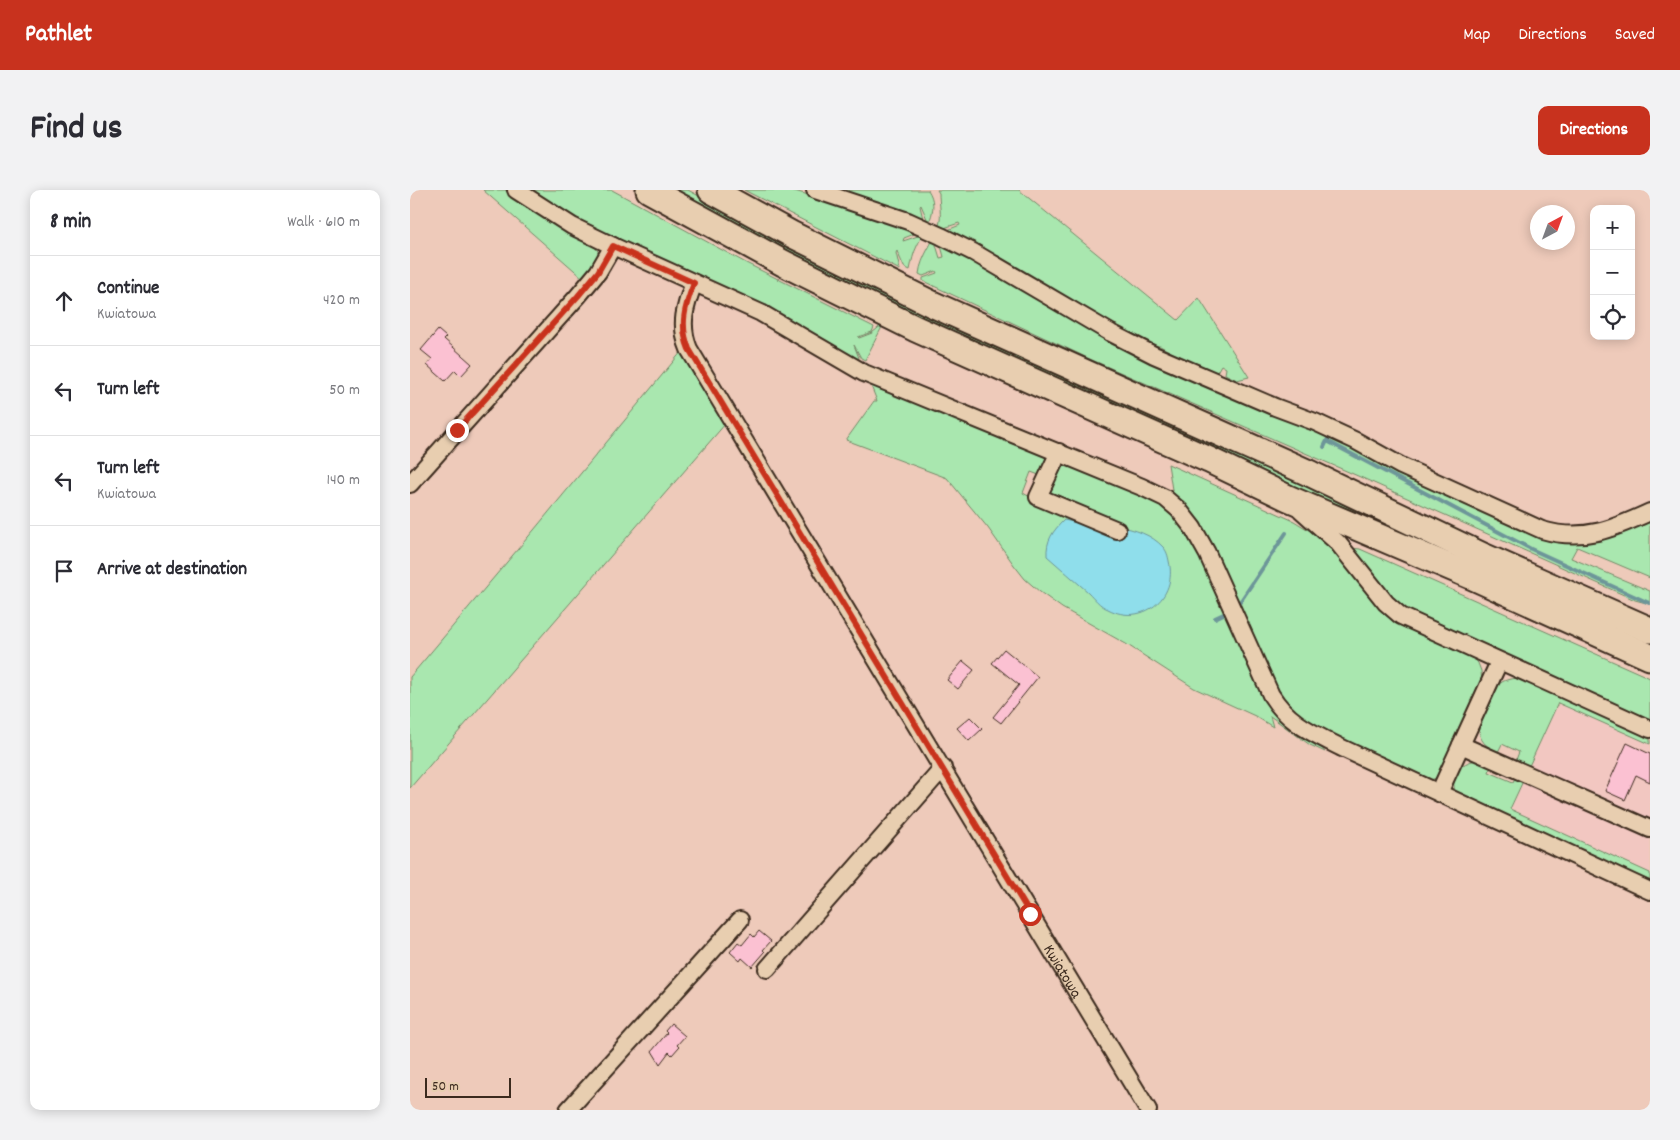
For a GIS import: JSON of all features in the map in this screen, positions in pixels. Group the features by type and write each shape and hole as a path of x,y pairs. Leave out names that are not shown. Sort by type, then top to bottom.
{"highway":[{"path":"649,190 744,243 916,329 1200,456 1288,498 1472,577 1650,657"},
{"path":"711,190 791,234 932,304 1302,470 1483,556 1650,630"}],"street":[{"path":"516,190 572,226 761,313 850,366 877,379 1059,452 1165,498 1179,510 1193,528 1207,553 1271,695 1287,716 1308,731 1650,891"},
{"path":"815,190 920,226 973,252 1111,333 1154,355 1275,408 1315,422 1356,441 1401,466 1542,530 1561,535 1600,532 1650,512"},
{"path":"410,484 578,296 598,272 613,246"},
{"name":"Kwiatowa","path":"694,283 685,305 683,322 685,339 689,349 1148,1110"},
{"path":"1059,452 1038,497 1117,530"},
{"path":"1288,498 1338,542 1386,603 1401,616 1650,729"},
{"path":"1621,617 1650,615"},
{"path":"1440,793 1499,662"},
{"path":"1461,744 1650,829"},
{"path":"767,969 943,768"},
{"path":"568,1110 740,920"}],"shaded area":[{"path":"1558,703 1650,744 1650,873 1510,809"}],"green space":[{"path":"483,190 505,190 566,232 593,245 598,251 597,261 583,278"},
{"path":"528,190 612,190 746,263 874,327 872,332 859,338 872,333 884,323 865,360 861,358 854,345 859,358 856,362 612,238 554,207"},
{"path":"667,190 688,190 792,247 1236,455 1650,638 1650,648 949,335"},
{"path":"744,190 791,190 868,212 917,233 904,238 903,241 918,236 927,219 921,205 923,219 831,190 928,190 933,204 930,219 914,252 910,270 904,267 897,251 896,253 900,270"},
{"path":"937,190 1019,190 1178,320 1199,298 1249,377 1237,380 1225,374 1226,368 1221,365 1217,372 1212,374 1160,346 1145,346 1089,316 1013,266 945,231 960,225 959,223 944,228 936,245 940,258 944,257 940,242 1171,369 1243,403 1289,418 1538,532 1650,518 1650,578 1577,547 1571,558 1650,591 1650,604 1635,600 1092,360 923,281 923,278 937,273 936,271 923,276 919,274 922,261 940,221 939,193"},
{"path":"682,351 726,423 410,788 410,677"},
{"path":"873,382 1048,457 1043,473 1039,475 1031,472 1023,493 1041,503 1062,464 1067,462 1151,494 1189,529 1265,694 1318,743 1325,752 1310,745 1270,716 1273,727 1255,716 1194,688 1126,644 1062,608 1025,579 988,528 947,478 846,440 874,401 877,401 871,386"},
{"path":"1168,464 1294,521 1320,537 1334,549 1383,613 1394,622 1473,657 1481,671 1482,683 1441,774 1437,778 1426,781 1323,732 1285,706 1173,496"},
{"path":"1351,548 1360,549 1650,678 1650,722 1403,612"},
{"path":"1516,678 1650,736 1650,744 1558,703 1529,766 1516,760 1519,752 1502,744 1498,752 1489,748 1480,737 1479,730 1484,709 1498,685"},
{"path":"1477,760 1492,763 1489,772 1513,782 1515,778 1523,781 1510,809 1650,873 1650,883 1455,791 1455,774 1461,766"}],"water":[{"path":"1064,520 1116,531 1119,526 1142,533 1153,539 1164,549 1169,561 1168,587 1163,597 1155,606 1133,614 1121,614 1105,608 1047,556 1051,536"}],"building":[{"path":"438,330 446,337 444,339 472,364 461,376 455,370 445,381 427,365 432,359 421,350"},
{"path":"1004,649 1038,677 1001,723 993,717 1019,685 992,663"},
{"path":"963,661 974,670 958,689 947,680"},
{"path":"970,717 982,729 969,741 957,728"},
{"path":"1627,743 1650,754 1650,782 1636,775 1625,800 1605,791"},
{"path":"759,931 771,941 763,950 765,952 752,967 742,958 740,961 730,952 738,942 742,945 751,934 754,937"},
{"path":"671,1024 685,1036 677,1045 679,1047 672,1055 669,1052 660,1064 652,1051 667,1033 665,1031"}],"waterway":[{"path":"1324,447 1329,437"},
{"path":"1327,441 1531,549 1649,603"},
{"path":"1236,608 1286,533"},
{"path":"1215,618 1230,611"}],"route":[{"path":"457,430 578,296 598,272 613,246 694,283 685,305 683,322 683,332 689,349 1030,914"}]}
